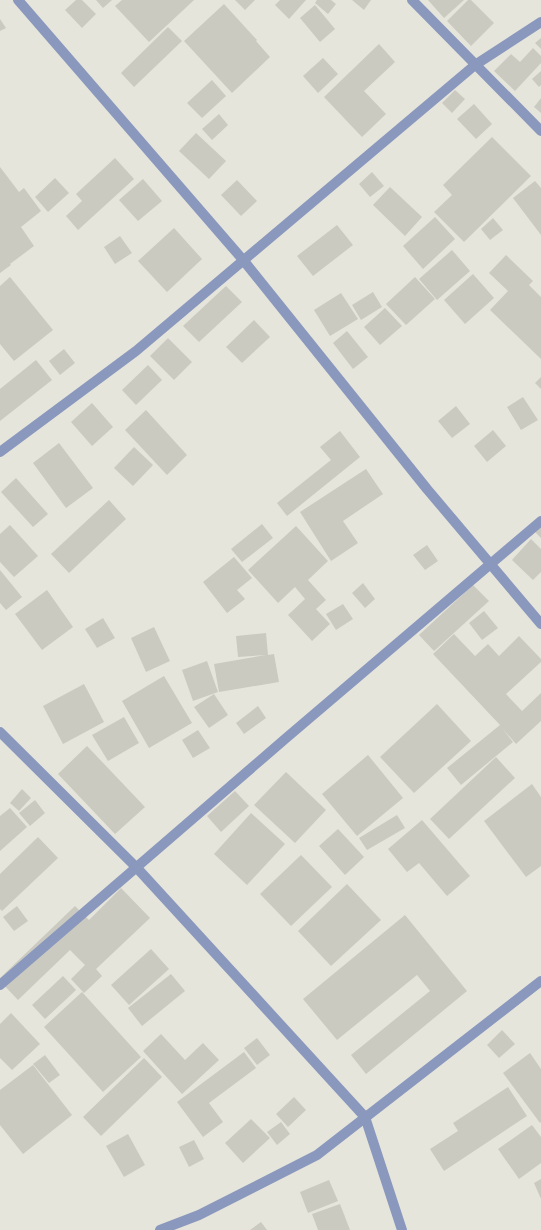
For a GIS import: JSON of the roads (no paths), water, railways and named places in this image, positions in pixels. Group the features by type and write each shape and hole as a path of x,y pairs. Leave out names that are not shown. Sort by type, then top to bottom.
{"street":[{"path":"18,0 244,261 422,483 541,624"},
{"path":"412,0 541,131"},
{"path":"0,452 136,351 476,65 541,22"},
{"path":"0,985 541,521"},
{"path":"0,732 137,868 365,1117 402,1230"},
{"path":"160,1230 199,1215 317,1155 541,981"}]}
